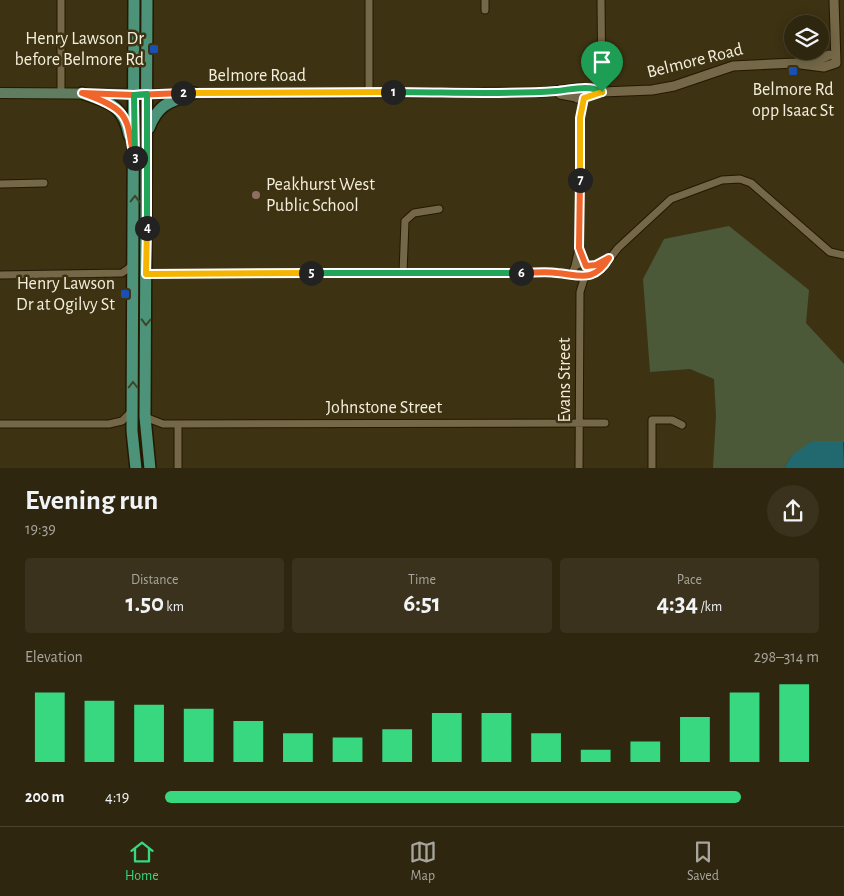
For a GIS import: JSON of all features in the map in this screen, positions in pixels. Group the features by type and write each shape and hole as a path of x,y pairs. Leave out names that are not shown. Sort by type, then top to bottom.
{"main road":[{"path":"134,0 135,166 132,411 136,468"},
{"path":"147,0 148,133 145,417 150,468"},
{"name":"Belmore Road","path":"0,93 147,94"},
{"path":"82,93 112,104 121,111 126,120 135,166"},
{"path":"148,133 159,108 194,93"}],"street":[{"path":"61,0 61,93"},
{"path":"369,0 369,92"},
{"path":"485,0 485,10"},
{"path":"601,0 602,92"},
{"path":"834,0 836,60"},
{"name":"Belmore Road","path":"147,94 369,92 545,92 580,94 663,88 737,65 836,60"},
{"name":"Evans Street","path":"579,468 580,292 575,271 579,248 580,94"},
{"path":"146,274 557,273 575,271 585,276 601,270 609,258 671,199 701,186 734,178 750,183 830,252 844,255"},
{"path":"0,184 44,183"},
{"path":"403,273 405,221 414,213 439,209"},
{"name":"Evans Street","path":"579,248 585,265 585,276 580,292"},
{"path":"575,271 579,263 596,265 609,258"},
{"path":"0,275 122,273 134,265"},
{"path":"0,424 109,424 122,421 132,411"},
{"name":"Johnstone Street","path":"145,417 164,424"},
{"path":"652,468 652,420 672,420 682,424"},
{"name":"Johnstone Street","path":"146,434 153,428 164,424 605,423"},
{"path":"178,424 178,468"}],"green space":[{"path":"729,226 809,290 806,323 844,364 844,442 792,455 784,468 713,468 716,416 714,379 690,369 650,372 643,279 664,239"}],"water":[{"path":"812,441 843,441 844,468 784,468 792,455"}],"place":[{"name":"Henry Lawson Dr before Belmore Rd","path":"154,49"},
{"name":"Belmore Rd opp Isaac St","path":"793,71"},
{"name":"Peakhurst West Public School","path":"256,195"},
{"name":"Henry Lawson Dr at Ogilvy St","path":"125,294"}],"route":[{"path":"602,92 584,98 580,118 579,248 584,265 586,266 596,265 609,258 604,267 598,272 579,278 575,275 557,273 146,274 147,94 134,95 135,166 126,120 121,111 112,104 82,93 134,95 147,94 194,93 545,92 580,88 597,89 602,92"}]}
